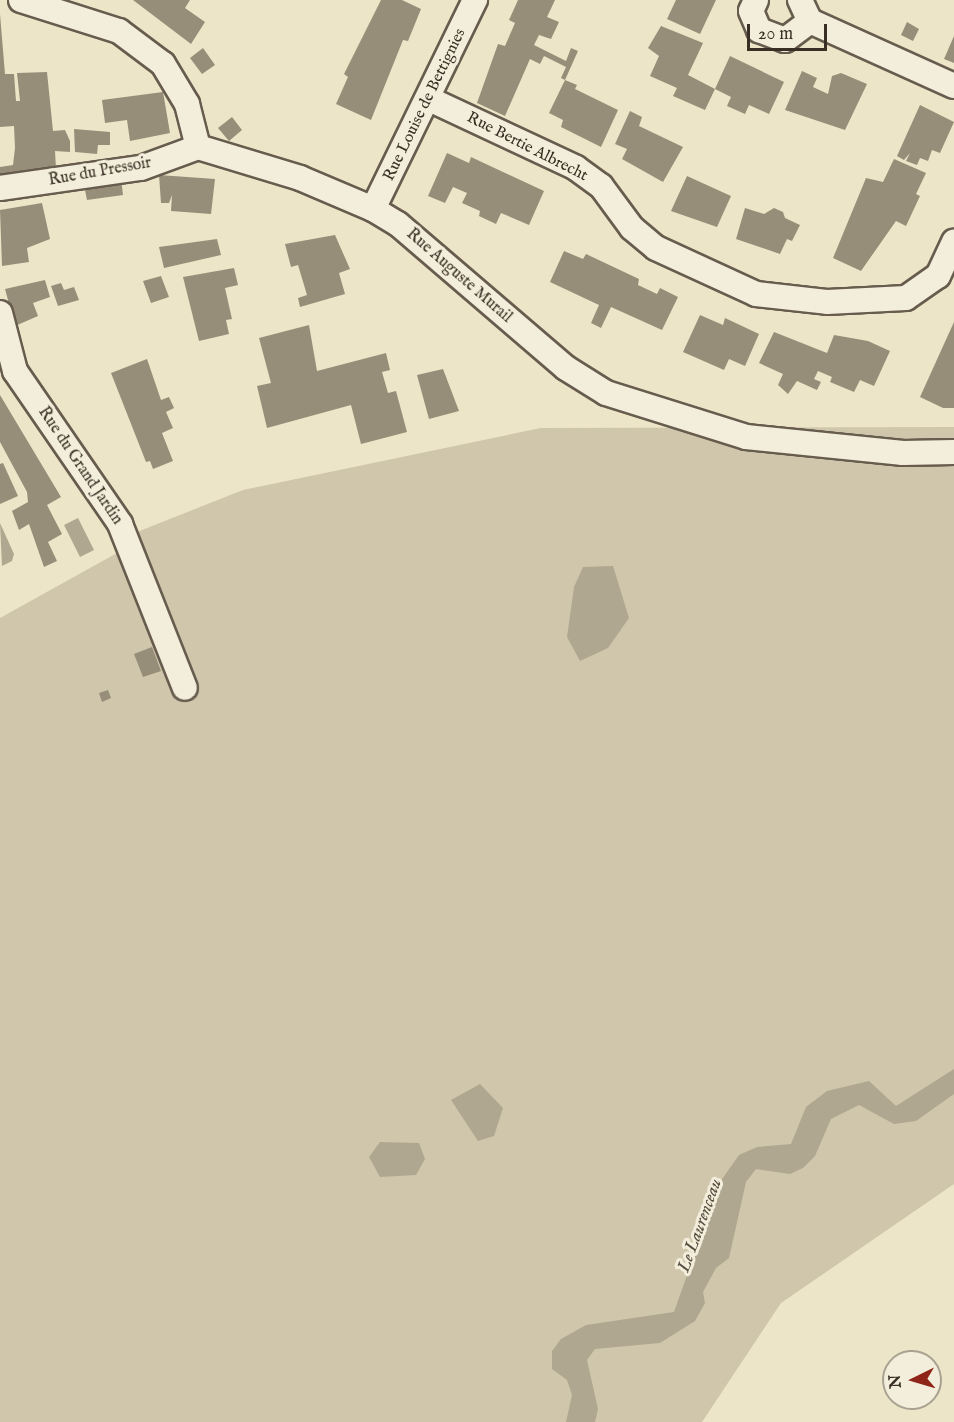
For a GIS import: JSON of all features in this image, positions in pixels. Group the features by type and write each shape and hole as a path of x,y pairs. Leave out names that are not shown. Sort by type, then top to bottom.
{"street":[{"path":"21,0 119,30 164,64 187,104 198,147"},
{"name":"Rue Louise de Bettignies","path":"374,209 475,0"},
{"path":"756,0 751,11 759,30 785,40 805,11 954,86"},
{"name":"Rue Bertie Albrecht","path":"429,99 576,168 601,186 632,228 656,248 756,294 828,303 906,298 938,276 954,242"},
{"name":"Rue du Pressoir","path":"0,188 141,168 198,147"},
{"name":"Rue Auguste Murail","path":"198,147 300,178 374,209 398,224 566,368 606,393 746,437 903,453 954,452"},
{"name":"Rue du Grand Jardin","path":"0,313 15,371 120,524 185,688"}],"shaded area":[{"path":"954,427 954,1184 781,1303 702,1422 0,1422 0,618 135,543 132,534 243,490 541,428","holes":["138,554 185,688 175,696"]},
{"path":"78,518 94,550 80,557 64,525"},
{"path":"0,523 14,554 12,561 2,566"},
{"path":"613,566 629,618 608,648 580,661 567,637 574,587 583,567"},
{"path":"954,1069 954,1094 916,1121 894,1124 859,1105 831,1119 815,1156 803,1168 790,1174 756,1169 746,1182 729,1258 716,1268 703,1292 705,1303 695,1321 660,1343 595,1349 587,1360 598,1409 595,1422 566,1422 572,1395 567,1380 552,1369 552,1351 561,1339 586,1325 674,1312 720,1182 739,1155 757,1147 791,1144 806,1107 827,1091 869,1081 896,1106"},
{"path":"480,1084 503,1108 494,1136 478,1141 451,1100"},
{"path":"380,1142 419,1143 425,1159 416,1175 380,1177 369,1157"}],"building":[{"path":"133,0 190,0 185,8 205,22 191,44"},
{"path":"381,0 402,0 421,9 408,41 403,40 371,120 336,104 348,77 344,74"},
{"path":"518,0 555,0 547,17 559,22 551,39 539,35 534,45 566,61 571,48 578,51 565,80 561,78 566,67 544,56 540,64 530,59 505,116 477,103 498,44 505,46 515,23 509,20"},
{"path":"676,0 716,0 700,34 667,19"},
{"path":"0,14 5,74 14,74 16,101 20,101 17,73 47,72 53,131 65,130 70,141 70,152 55,151 56,169 0,175 0,167 13,165 15,148 14,126 0,127"},
{"path":"907,22 919,29 913,41 901,35"},
{"path":"661,26 703,43 688,75 715,89 705,110 673,96 677,88 650,76 659,56 648,48"},
{"path":"954,36 954,63 944,59"},
{"path":"203,48 215,65 202,74 190,58"},
{"path":"730,56 784,82 769,114 749,105 745,114 727,106 731,97 715,89"},
{"path":"802,71 817,78 813,87 828,94 832,76 841,73 867,84 845,130 785,110"},
{"path":"565,80 577,85 575,89 618,110 601,147 561,127 563,120 549,113"},
{"path":"163,92 170,133 130,141 127,120 105,123 102,100"},
{"path":"920,105 954,122 940,153 932,150 928,161 920,158 917,165 906,161 910,153 904,160 897,156"},
{"path":"630,111 642,117 639,126 683,147 663,182 622,159 627,149 615,144"},
{"path":"232,117 242,130 229,141 218,128"},
{"path":"74,129 110,132 110,145 98,145 97,154 75,152"},
{"path":"447,153 469,163 471,157 544,191 529,225 501,213 496,224 479,216 480,211 462,203 467,193 453,187 445,203 428,196"},
{"path":"894,159 926,173 916,194 920,196 906,226 896,221 861,271 833,258 866,178 883,182"},
{"path":"159,175 215,179 211,214 171,211 172,195 169,203 161,203"},
{"path":"687,176 731,196 717,227 671,211"},
{"path":"121,178 123,195 87,200 84,185"},
{"path":"42,203 50,239 27,248 29,262 2,266 0,210"},
{"path":"745,208 764,214 774,208 783,212 785,218 800,225 792,241 787,239 780,254 736,239"},
{"path":"335,235 350,269 339,273 345,294 300,307 298,298 307,295 298,265 291,267 285,244"},
{"path":"217,239 221,255 164,268 159,247"},
{"path":"564,251 583,259 586,254 639,279 638,285 657,294 660,288 678,297 662,330 611,307 601,328 591,323 599,305 550,282"},
{"path":"234,268 238,285 225,288 232,319 226,320 229,334 199,341 183,277"},
{"path":"161,276 169,297 151,303 143,281"},
{"path":"45,280 50,297 33,303 38,316 15,326 5,289"},
{"path":"61,283 64,290 74,287 79,300 58,306 51,286"},
{"path":"700,315 723,325 725,318 759,334 745,366 729,359 724,370 683,352"},
{"path":"954,322 954,408 943,408 920,397"},
{"path":"309,325 317,371 386,353 390,370 382,372 388,393 396,391 407,432 361,444 351,405 267,428 257,386 271,383 259,338"},
{"path":"774,332 827,353 834,335 868,341 890,351 874,386 860,380 854,392 830,382 832,377 818,371 814,379 821,382 817,390 797,381 788,394 778,385 783,374 759,363"},
{"path":"147,359 161,400 169,397 174,408 166,412 173,428 162,433 173,461 153,469 150,461 146,462 111,373"},
{"path":"443,369 459,411 429,419 417,375"},
{"path":"0,395 61,497 47,505 62,534 48,542 57,561 44,567 29,524 19,530 12,511 28,502 27,492 0,442"},
{"path":"3,463 18,496 0,504 0,464"},
{"path":"152,647 161,671 143,677 134,654"},
{"path":"108,690 111,698 102,702 99,693"}],"water label":[{"name":"Le Laurenceau","path":"701,1226"}]}
